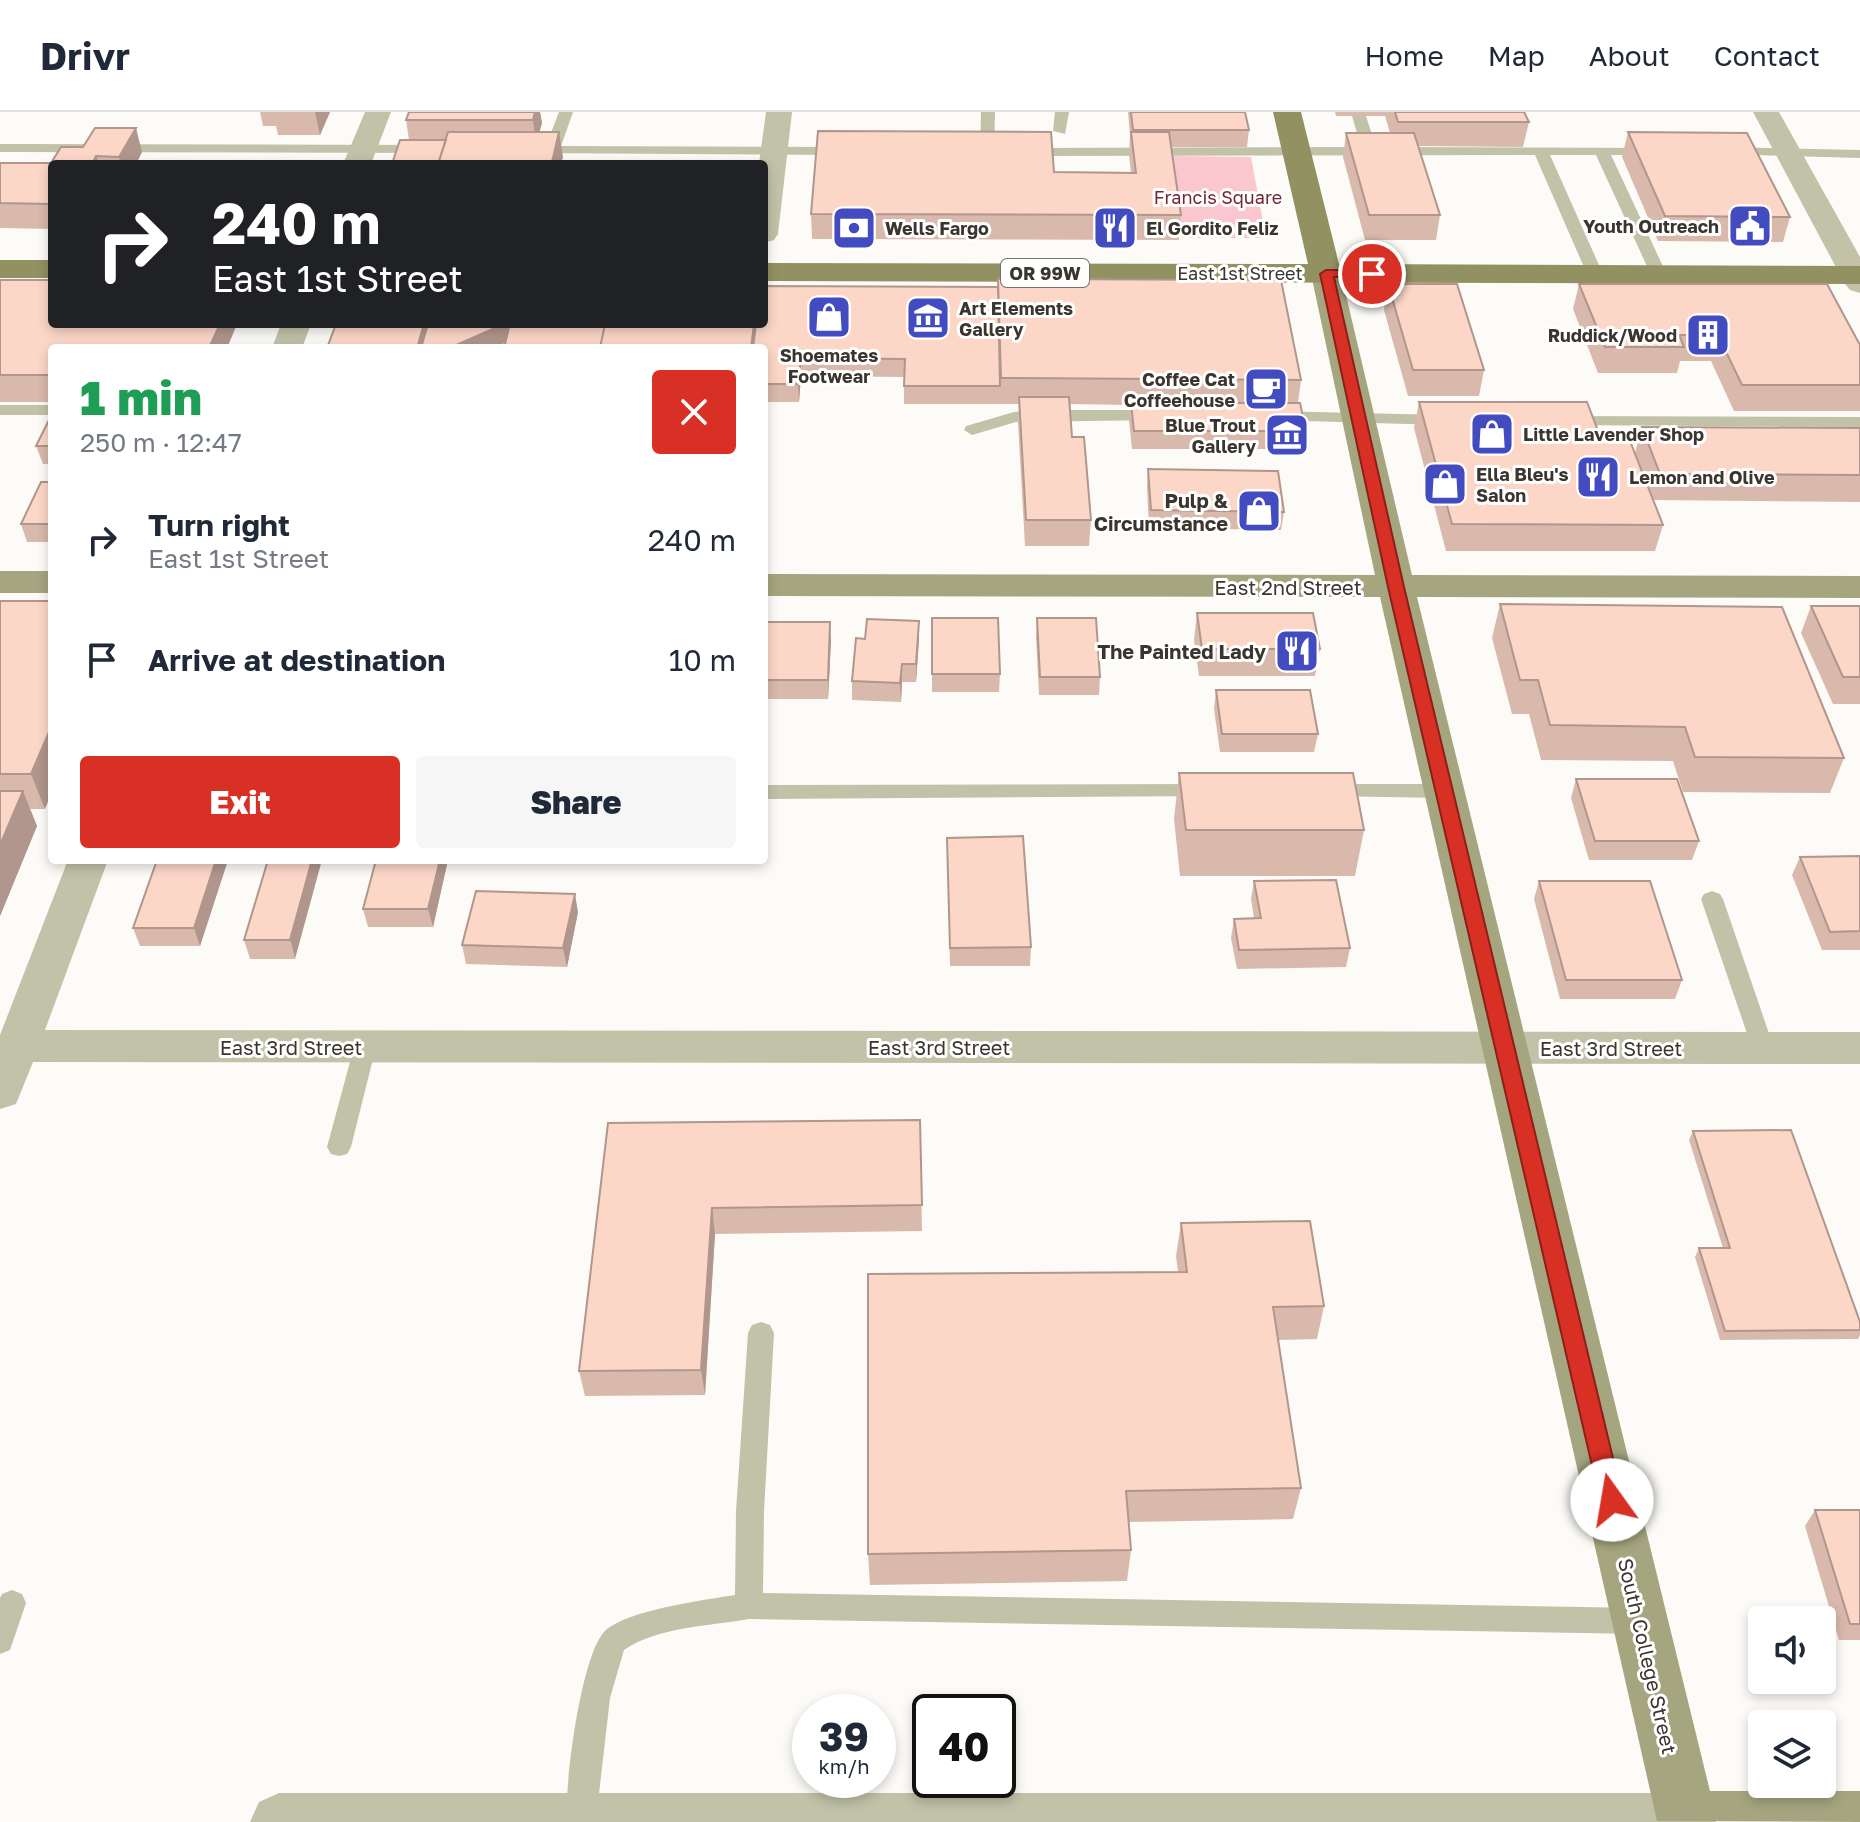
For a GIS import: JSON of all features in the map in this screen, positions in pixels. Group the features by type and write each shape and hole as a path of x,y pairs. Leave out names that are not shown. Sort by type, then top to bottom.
{"main road":[{"path":"1287,112 1326,274"},
{"path":"0,269 48,269"},
{"name":"East 1st Street","path":"768,272 1595,274 1858,278"}],"street":[{"path":"360,156 378,112"},
{"path":"1766,112 1858,278"},
{"path":"768,203 777,133"},
{"name":"South College Street","path":"1326,274 1396,587 1687,1822"},
{"path":"0,582 48,582"},
{"name":"East 2nd Street","path":"768,585 1860,587"},
{"path":"0,1092 13,1035 86,864"},
{"name":"East 3rd Street","path":"13,1035 365,1047 1860,1048"},
{"path":"279,1822 1860,1821"}],"lane":[{"path":"552,150 566,112"},
{"path":"988,112 980,144 1299,152 1668,151"},
{"path":"1060,131 1062,112"},
{"path":"1359,116 1370,152"},
{"path":"777,133 865,151"},
{"path":"520,149 552,150 777,133 855,136"},
{"path":"0,148 360,156 442,149"},
{"path":"1713,151 1787,150 1860,154"},
{"path":"1541,152 1595,274"},
{"path":"1602,152 1659,275"},
{"path":"0,410 48,410"},
{"path":"972,430 1014,417 1039,415 1182,416"},
{"path":"1262,416 1468,420"},
{"path":"1547,421 1860,422"},
{"path":"768,792 1223,791"},
{"path":"1302,791 1445,791"},
{"path":"1712,899 1763,1048"},
{"path":"339,1147 365,1047"},
{"path":"749,1606 750,1511 761,1333"},
{"path":"0,1641 12,1603"},
{"path":"580,1822 600,1673 613,1641 632,1629 749,1606 1640,1621"}],"green space":[{"name":"Francis Square","path":"1172,156 1251,157 1266,238 1182,238"}],"building":[{"path":"409,112 535,112 533,120 406,120"},
{"path":"1131,112 1245,112 1249,130 1133,130"},
{"path":"1395,112 1524,112 1529,122 1398,122"},
{"path":"95,128 136,128 119,157 53,160 61,147 83,147"},
{"path":"818,131 1051,132 1054,172 1136,173 1131,132 1169,132 1181,215 811,214"},
{"path":"448,132 559,132 552,160 439,160"},
{"path":"1628,132 1747,133 1790,217 1665,216"},
{"path":"1346,133 1414,133 1440,215 1369,215"},
{"path":"400,140 446,140 439,160 393,160"},
{"path":"0,163 48,163 48,204 0,203"},
{"path":"998,279 1281,280 1301,380 1001,378"},
{"path":"0,280 48,280 48,328 218,328 211,344 48,344 48,375 0,375"},
{"path":"1388,284 1457,284 1484,370 1413,370"},
{"name":"Ruddick/Wood","path":"1579,284 1827,284 1860,345 1860,385 1742,385 1718,335 1679,335 1684,347 1605,347"},
{"path":"768,286 998,287 1000,386 904,386 905,359 801,358 798,384 768,384 768,344 754,344 756,328 768,328"},
{"path":"334,328 423,328 418,344 328,344"},
{"path":"427,328 495,328 459,344 422,344"},
{"path":"509,328 604,328 601,344 505,344"},
{"path":"604,328 754,328 752,344 601,344"},
{"path":"1019,397 1069,397 1072,437 1084,437 1091,520 1026,520"},
{"path":"1419,402 1587,402 1600,436 1628,436 1663,525 1452,524"},
{"path":"1131,403 1300,403 1306,431 1134,431"},
{"path":"48,422 48,446 36,446"},
{"path":"1642,427 1860,428 1860,475 1660,474"},
{"path":"1148,469 1278,471 1284,512 1151,510"},
{"path":"41,482 48,482 48,524 21,524"},
{"path":"0,601 48,601 48,734 31,774 0,774"},
{"path":"1500,604 1782,607 1844,758 1695,757 1685,727 1550,725 1538,680 1520,680"},
{"path":"1811,606 1860,606 1860,677 1843,677"},
{"path":"1197,613 1313,613 1320,649 1202,649"},
{"path":"932,618 998,618 1000,674 932,674"},
{"path":"1037,618 1096,618 1100,677 1040,677"},
{"path":"867,619 919,621 916,664 902,664 900,683 852,681 856,638 865,639"},
{"path":"768,622 830,622 828,680 768,680"},
{"path":"1216,690 1310,690 1318,734 1222,734"},
{"path":"1179,773 1353,773 1364,830 1186,830"},
{"path":"1576,779 1677,779 1699,841 1595,841"},
{"path":"0,791 23,791 0,845"},
{"path":"1023,836 1031,947 950,948 947,838"},
{"path":"1860,856 1860,931 1830,932 1800,857"},
{"path":"156,864 215,864 194,928 133,928"},
{"path":"267,864 311,864 290,940 244,940"},
{"path":"375,864 439,864 428,909 363,909"},
{"path":"1336,880 1350,948 1239,950 1234,919 1261,918 1254,881"},
{"path":"1539,881 1650,881 1682,980 1566,980"},
{"path":"476,891 575,894 563,948 462,945"},
{"path":"920,1120 922,1205 712,1208 701,1370 579,1371 608,1123"},
{"path":"1791,1130 1860,1322 1860,1330 1725,1331 1699,1248 1730,1248 1693,1131"},
{"path":"1310,1221 1324,1306 1273,1307 1301,1488 1126,1491 1131,1550 868,1554 868,1274 1187,1272 1181,1223"},
{"path":"1815,1510 1860,1510 1860,1624 1850,1624"}],"place":[{"name":"Youth Outreach","path":"1750,226"},
{"name":"Wells Fargo","path":"854,228"},
{"name":"El Gordito Feliz","path":"1115,228"},
{"name":"Shoemates Footwear","path":"829,317"},
{"name":"Art Elements Gallery","path":"928,318"},
{"name":"Ruddick/Wood","path":"1708,335"},
{"name":"Coffee Cat Coffeehouse","path":"1266,389"},
{"name":"Little Lavender Shop","path":"1492,434"},
{"name":"Blue Trout Gallery","path":"1287,435"},
{"name":"Lemon and Olive","path":"1598,477"},
{"name":"Ella Bleu's Salon","path":"1445,484"},
{"name":"Pulp & Circumstance","path":"1259,511"},
{"name":"The Painted Lady","path":"1297,651"}],"route":[{"path":"1372,274 1326,274 1396,587 1612,1500"}]}
